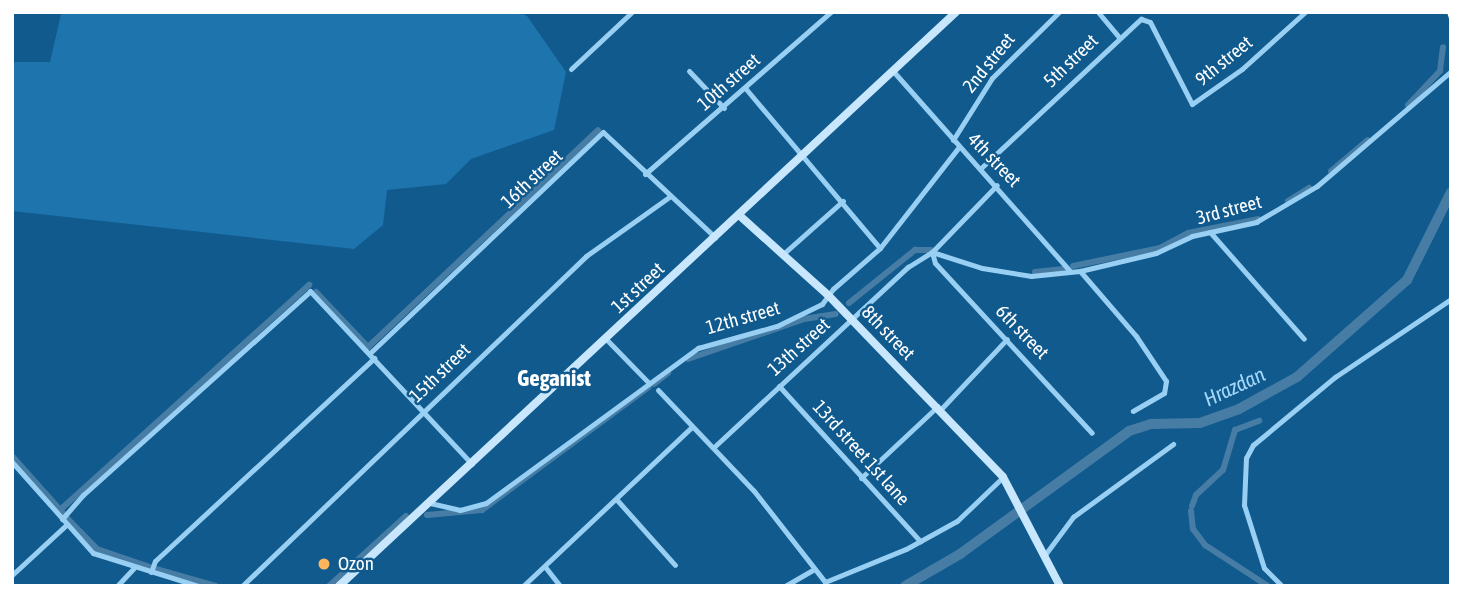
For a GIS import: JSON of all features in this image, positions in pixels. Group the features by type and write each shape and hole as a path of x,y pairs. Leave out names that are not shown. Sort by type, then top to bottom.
{"main road":[{"name":"1st street","path":"339,586 956,12"},
{"name":"8th street","path":"739,215 853,319 1005,479 1044,556"},
{"path":"1044,556 1060,586"}],"street":[{"path":"571,69 632,12"},
{"name":"10th street","path":"645,174 746,89 831,12"},
{"name":"2nd street","path":"953,140 992,78 1059,12"},
{"path":"1098,12 1119,37"},
{"name":"9th street","path":"1192,104 1242,69 1305,12"},
{"name":"5th street","path":"981,168 1119,37 1147,19 1192,104"},
{"path":"689,71 724,108"},
{"name":"4th street","path":"893,71 1070,271"},
{"name":"3rd street","path":"932,252 1011,273 1080,271 1156,253 1210,232 1268,218 1317,186 1451,71"},
{"path":"746,89 880,248"},
{"name":"16th street","path":"151,572 155,561 603,132 669,197 715,237"},
{"name":"12th street","path":"430,503 460,510 486,503 698,348 797,318 822,304 828,295 880,248 959,147"},
{"name":"13th street","path":"714,447 921,256 932,252 997,186"},
{"name":"15th street","path":"242,586 586,256 669,197"},
{"path":"783,254 843,201"},
{"path":"1210,232 1304,339"},
{"name":"6th street","path":"932,252 935,263 1092,433"},
{"path":"1080,271 1136,336 1166,381 1164,393 1133,411"},
{"path":"62,519 83,495 310,291 472,464"},
{"path":"1282,586 1264,568 1244,505 1246,458 1253,445 1335,377 1451,299"},
{"path":"606,339 649,383"},
{"path":"861,478 939,408 1007,339"},
{"name":"13rd street 1st lane","path":"779,386 920,541"},
{"path":"657,390 714,447 825,582 920,541 972,512 1005,479"},
{"path":"523,586 546,568 692,427"},
{"path":"1044,556 1073,517 1173,444"},
{"path":"13,463 93,553 198,586"},
{"path":"617,500 675,565"},
{"path":"12,575 67,524"},
{"path":"117,586 134,568"},
{"path":"546,568 560,586"},
{"path":"785,586 815,569"}],"shaded area":[{"path":"51,12 518,12 527,16 566,72 554,130 471,159 446,184 387,190 383,225 354,249 12,211 12,62 50,62 61,14"}],"waterway":[{"path":"1408,105 1440,71 1443,47"},
{"path":"316,292 368,347 598,130"},
{"path":"1331,171 1368,140"},
{"path":"1288,201 1309,188"},
{"name":"Hrazdan","path":"905,586 960,554 1129,431 1151,424 1200,423 1239,409 1297,377 1407,280 1451,192"},
{"path":"1073,266 1160,248 1188,233 1258,219"},
{"path":"849,303 915,250 931,250"},
{"path":"1035,272 1064,269"},
{"path":"60,510 309,285"},
{"path":"688,359 804,319 836,314"},
{"path":"654,384 668,373"},
{"path":"427,515 482,510 649,387"},
{"path":"1192,506 1196,495 1223,470 1235,430 1259,421"},
{"path":"12,456 63,513"},
{"path":"1191,511 1193,529 1205,545 1268,586"},
{"path":"329,586 406,516"},
{"path":"67,518 97,549 150,567"},
{"path":"156,569 216,586"}],"railway":[{"path":"1448,12 1451,22"}],"place":[{"name":"Ozon","path":"324,564"}],"district":[{"name":"Geganist","path":"554,378"}]}
